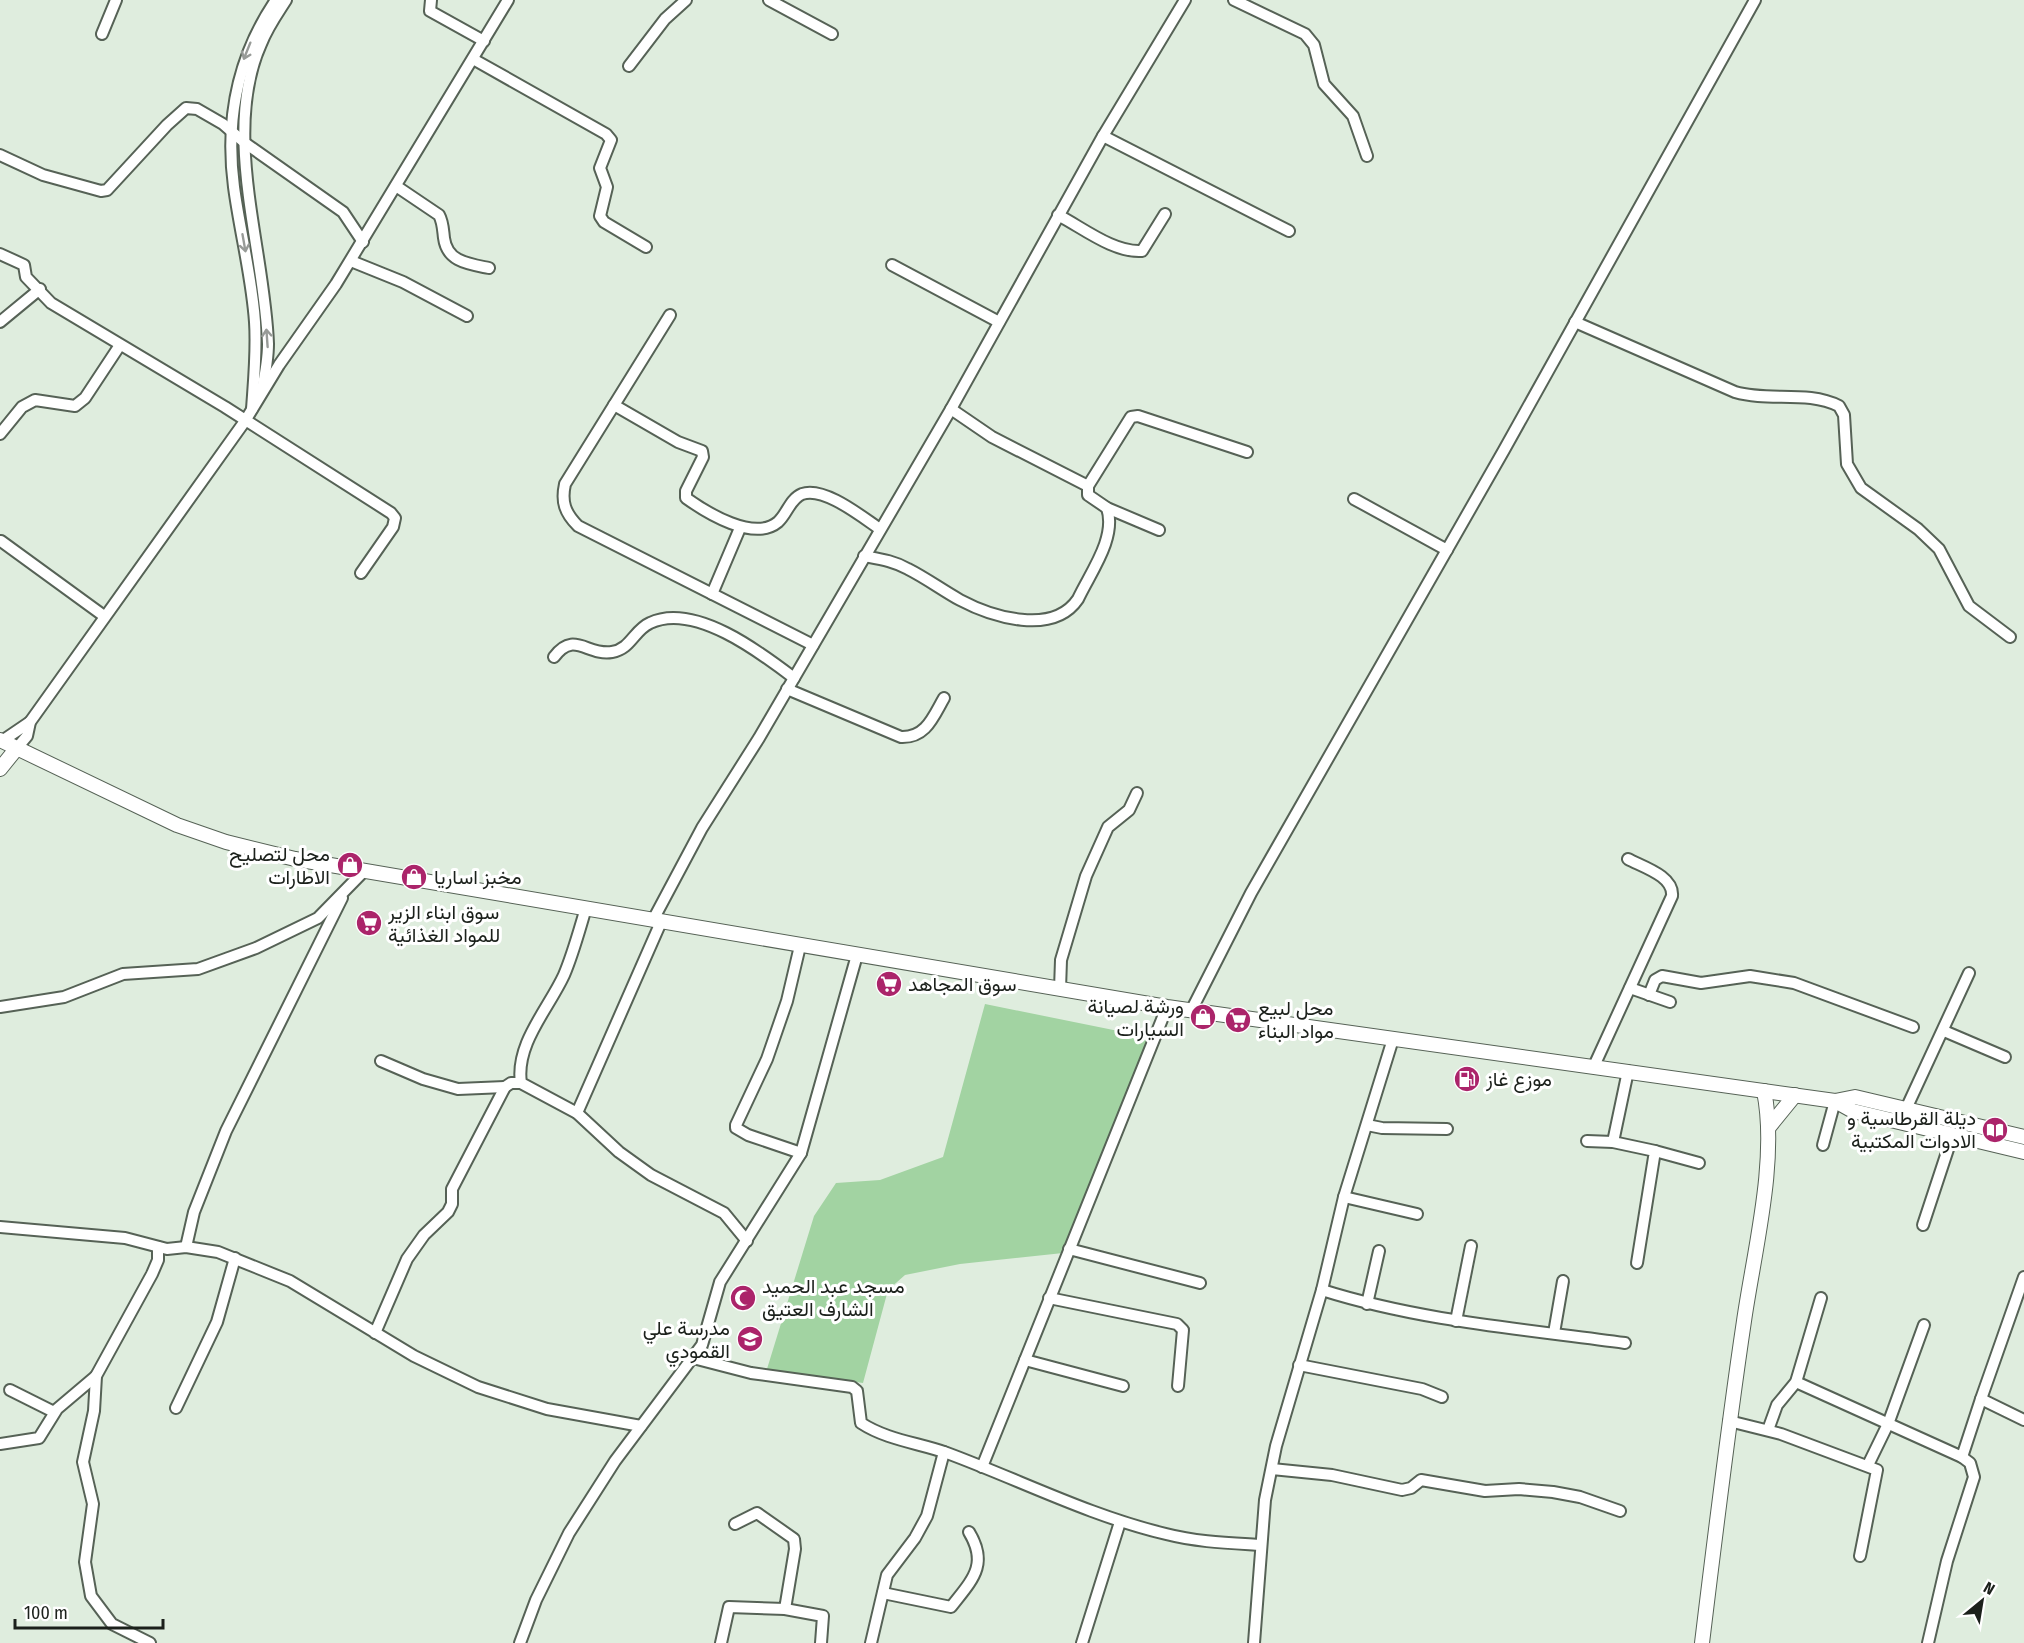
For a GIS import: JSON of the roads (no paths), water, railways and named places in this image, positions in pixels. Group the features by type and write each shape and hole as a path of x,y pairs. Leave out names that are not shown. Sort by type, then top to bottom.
{"main road":[{"path":"1,741 193,831 272,853 856,956 1191,1011 1835,1101 1855,1097 2024,1137"},
{"path":"0,769 17,748"},
{"path":"1702,1643 1729,1421 1767,1165 1769,1127 1764,1091"},
{"path":"1769,1127 1795,1095"},
{"path":"1835,1101 1853,1111 2024,1152"}],"street":[{"path":"102,34 116,0"},
{"path":"252,410 255,321 234,185 236,96 243,62 252,39 276,0"},
{"path":"262,396 268,346 261,268 245,177 245,143 249,85 260,45 286,0"},
{"path":"431,0 430,11 484,41"},
{"path":"1,741 30,722 245,421 279,365 363,242 508,0"},
{"path":"629,66 665,19 686,0"},
{"path":"769,0 832,34"},
{"path":"577,1113 657,921 702,828 794,678 951,409 1103,136 1185,0"},
{"path":"1234,0 1305,34 1314,45 1324,84 1353,116 1367,156"},
{"path":"1191,1011 1251,893 1447,550 1755,0"},
{"path":"473,59 606,134 610,140 600,168 608,187 600,216 604,222 646,247"},
{"path":"0,155 43,175 101,190 111,187 167,125 186,108 203,112 343,212 363,242"},
{"path":"1103,136 1289,231"},
{"path":"396,186 439,215 448,251 458,261 489,268"},
{"path":"1058,215 1122,249 1142,251 1165,214"},
{"path":"0,254 24,265 26,277 51,303 245,421 395,518 393,527 361,573"},
{"path":"351,261 403,282 467,316"},
{"path":"892,265 999,322"},
{"path":"0,322 40,289"},
{"path":"670,315 565,484 562,498 566,512 578,526 813,645"},
{"path":"1575,322 1735,392 1761,396 1814,398 1839,406 1844,415 1847,464 1861,488 1918,529 1939,549 1969,606 2010,637"},
{"path":"0,435 22,407 35,400 75,406 92,388 120,345"},
{"path":"614,405 678,442 702,451 704,458 686,492 686,498 740,528 763,528 775,524 795,499 803,494 812,494 842,504 880,529"},
{"path":"951,409 974,426 1020,453 1088,486"},
{"path":"1159,530 1107,508 1089,497 1088,486 1133,416 1247,452"},
{"path":"1354,500 1447,550"},
{"path":"864,556 898,564 961,601 981,609 1015,619 1048,618 1062,615 1072,609 1078,599 1107,538 1111,520 1107,508"},
{"path":"712,594 740,528"},
{"path":"0,541 104,616"},
{"path":"554,657 560,649 574,644 602,653 613,652 628,645 648,624 679,617 708,625 767,657 794,678"},
{"path":"787,689 901,737 918,735 926,729 944,698"},
{"path":"17,748 27,736 30,722"},
{"path":"1060,989 1061,960 1086,876 1108,827 1130,810 1137,793"},
{"path":"1594,1066 1673,892 1666,880 1628,859"},
{"path":"0,1007 64,997 123,974 198,969 256,948 318,918 364,871"},
{"path":"186,1247 194,1212 226,1131 346,889"},
{"path":"522,1083 520,1072 524,1050 564,975 586,908"},
{"path":"800,946 787,1000 767,1059 736,1128 748,1135 801,1153"},
{"path":"520,1643 536,1599 569,1533 597,1487 693,1358 708,1330 720,1282 801,1153 856,956"},
{"path":"1906,1109 1969,973"},
{"path":"1649,995 1656,980 1662,976 1701,983 1750,976 1794,983 1913,1026"},
{"path":"1630,988 1670,1002"},
{"path":"982,1467 1167,1007"},
{"path":"1944,1031 2005,1057"},
{"path":"1254,1643 1265,1500 1272,1469 1299,1365 1322,1290 1344,1197 1393,1039"},
{"path":"381,1061 423,1079 459,1089 505,1087"},
{"path":"1613,1142 1628,1071"},
{"path":"375,1333 401,1278 407,1259 424,1235 448,1212 452,1204 452,1189 505,1087 511,1083 522,1083 577,1113 619,1152 651,1175 724,1213 747,1241"},
{"path":"1823,1145 1835,1101"},
{"path":"1367,1125 1382,1128 1447,1129"},
{"path":"1923,1225 1953,1134"},
{"path":"1587,1141 1613,1142 1699,1163"},
{"path":"1637,1263 1655,1151"},
{"path":"1344,1197 1417,1214"},
{"path":"0,1227 134,1240 158,1248 201,1248 235,1258 290,1281 436,1367 501,1395 547,1409 641,1425"},
{"path":"1456,1321 1471,1246"},
{"path":"0,1444 39,1438 54,1412 96,1376 156,1268 158,1248"},
{"path":"1069,1249 1200,1283"},
{"path":"1367,1304 1379,1251"},
{"path":"176,1408 217,1322 235,1258"},
{"path":"1962,1457 2024,1277"},
{"path":"1554,1333 1563,1281"},
{"path":"1322,1290 1367,1304 1456,1321 1624,1342"},
{"path":"1049,1298 1177,1324 1183,1330 1178,1386"},
{"path":"1768,1430 1777,1405 1796,1382 1821,1298"},
{"path":"1868,1465 1888,1424 1924,1325"},
{"path":"693,1358 751,1373 852,1387 857,1391 857,1407 863,1425 896,1438 944,1452 1120,1521 1179,1537 1261,1545"},
{"path":"1025,1360 1123,1386"},
{"path":"1299,1365 1422,1389 1442,1397"},
{"path":"96,1376 94,1411 83,1453 93,1504 85,1562 87,1585 97,1607 112,1624 150,1643"},
{"path":"1796,1382 1962,1457 1970,1463 1974,1477 1947,1561 1928,1643"},
{"path":"10,1390 54,1412"},
{"path":"1982,1399 2024,1420"},
{"path":"1729,1421 1768,1430 1877,1470 1860,1556"},
{"path":"872,1643 890,1569 915,1538 927,1516 944,1452"},
{"path":"1272,1469 1332,1475 1402,1490 1411,1488 1421,1480 1485,1491 1535,1489 1580,1497 1620,1511"},
{"path":"735,1524 757,1513 794,1539 785,1609"},
{"path":"1082,1643 1120,1521"},
{"path":"883,1593 951,1607 977,1570 978,1548 969,1532"},
{"path":"721,1643 729,1607 785,1609 823,1616 821,1643"}],"place":[{"name":"محل لتصليح الاطارات","path":"350,865"},
{"name":"مخبز اساريا","path":"414,877"},
{"name":"سوق ابناء الزير للمواد الغذائية","path":"369,923"},
{"name":"سوق المجاهد","path":"889,984"},
{"name":"ورشة لصيانة السيارات","path":"1203,1017"},
{"name":"محل لبيع مواد البناء","path":"1238,1020"},
{"name":"موزع غاز","path":"1467,1079"},
{"name":"ديلة القرطاسية و الادوات المكتبية","path":"1995,1130"},
{"name":"مسجد عبد الحميد الشارف العتيق","path":"743,1298"},
{"name":"مدرسة علي القمودي","path":"750,1339"}]}
